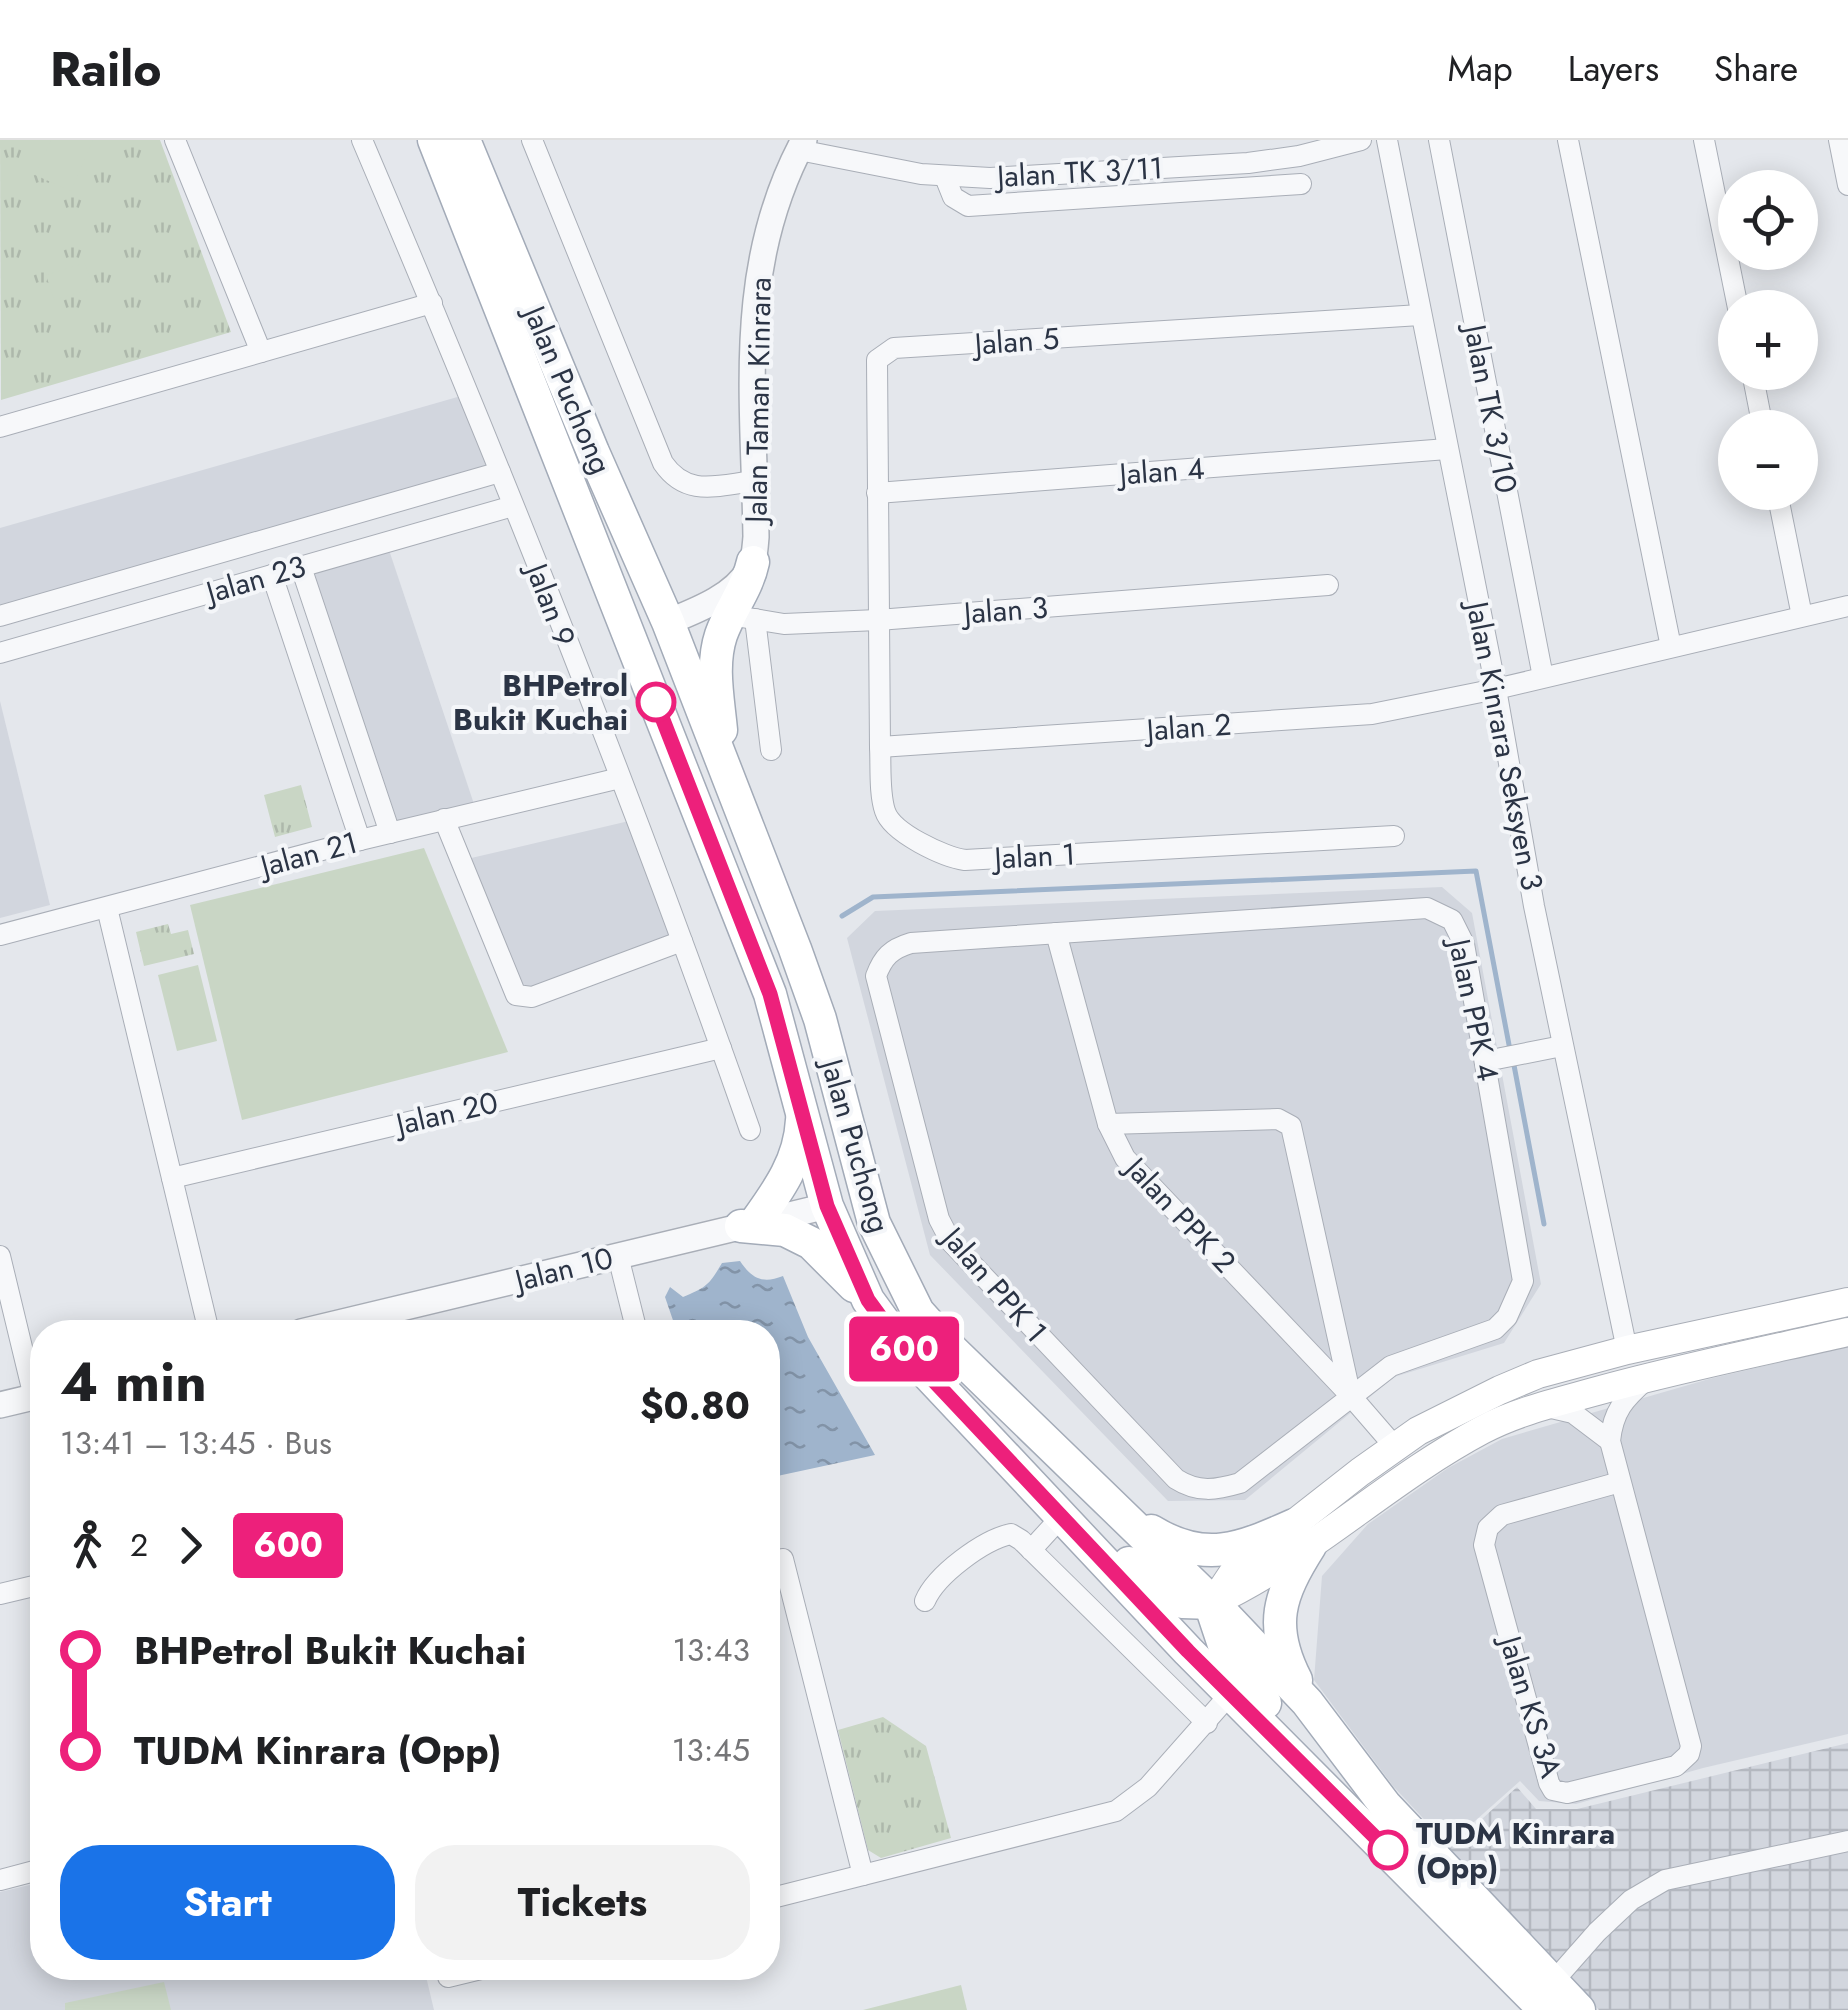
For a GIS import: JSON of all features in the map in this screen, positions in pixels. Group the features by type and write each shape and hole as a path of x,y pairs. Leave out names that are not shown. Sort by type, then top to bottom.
{"main road":[{"name":"Jalan Puchong","path":"434,140 770,994 827,1206 868,1300 903,1348 1285,1747 1548,1997 1579,2010"},
{"name":"Jalan Puchong","path":"464,140 592,452 676,618 730,784 801,966 832,1060 865,1196 918,1312 952,1350 1213,1603 1307,1702 1385,1804 1548,1997"},
{"path":"730,784 722,748 716,672 721,634 743,616 752,562"},
{"path":"602,565 630,603 648,618 676,618"},
{"path":"663,721 656,659 659,640 676,618"},
{"path":"832,1060 820,1097 838,1171 837,1188 827,1206 844,1216 852,1227 861,1252 890,1293 918,1312"},
{"path":"748,1225 781,1187 796,1158 803,1124 798,1090"},
{"path":"748,1225 785,1230 811,1243 868,1300"},
{"path":"1307,1702 1285,1659 1279,1611 1302,1535 1395,1447 1418,1431 1538,1374 1627,1350 1848,1302"},
{"path":"1285,1747 1270,1712 1217,1630 1213,1603 1236,1570 1485,1428 1608,1388 1848,1332"},
{"path":"1118,1510 1171,1543 1190,1550 1233,1548 1302,1535"},
{"path":"1069,1522 1182,1602 1213,1603"}],"street":[{"path":"175,140 262,352"},
{"name":"Jalan 9","path":"362,140 432,303 620,778 750,1130"},
{"path":"532,140 663,464 683,485 755,482"},
{"name":"Jalan TK 3/11","path":"802,145 945,177 990,178 1248,163 1299,156 1361,140"},
{"name":"Jalan Kinrara Seksyen 3","path":"1387,140 1496,689 1554,1047 1627,1350"},
{"name":"Jalan TK 3/10","path":"1439,140 1544,677"},
{"path":"1568,140 1671,647"},
{"path":"1704,140 1734,290"},
{"path":"1839,140 1848,185"},
{"name":"Jalan Taman Kinrara","path":"676,618 732,588 747,574 752,562 756,537 755,288 772,213 802,145"},
{"path":"945,177 953,197 968,206 1301,184"},
{"path":"0,427 432,303"},
{"name":"Jalan 5","path":"878,620 876,360 894,348 1420,315"},
{"name":"Jalan 4","path":"877,493 1447,449"},
{"name":"Jalan 23","path":"0,616 500,472"},
{"name":"Jalan 23","path":"0,653 513,506"},
{"path":"1781,510 1802,616"},
{"path":"302,566 390,832"},
{"path":"272,575 360,840"},
{"name":"Jalan 3","path":"676,618 743,616 784,624 878,620 1328,585"},
{"name":"Jalan 2","path":"880,747 1341,718 1416,707 1848,606"},
{"path":"743,616 771,750"},
{"name":"Jalan 1","path":"878,620 884,809 887,817 948,858 1394,836"},
{"name":"Jalan 21","path":"0,936 390,832 620,778"},
{"path":"444,819 516,995 532,997 682,941"},
{"path":"107,908 207,1320"},
{"name":"Jalan PPK 4","path":"1056,933 1427,908 1452,920 1460,931 1493,1059 1524,1281 1507,1317 1495,1329 1391,1366 1350,1395"},
{"name":"Jalan PPK 2","path":"1056,933 1108,1124 1126,1158 1395,1447"},
{"name":"Jalan PPK 1","path":"1056,933 910,943 882,958 876,976 938,1219 952,1242 1176,1480 1186,1486 1216,1490 1240,1483 1350,1395"},
{"path":"1493,1059 1554,1047"},
{"name":"Jalan 20","path":"172,1178 721,1048"},
{"path":"1108,1124 1278,1119 1291,1126 1350,1395"},
{"name":"Jalan 10","path":"366,1320 827,1206"},
{"path":"0,1256 30,1367"},
{"path":"618,1256 634,1320"},
{"path":"1608,1388 1627,1350 1656,1376 1621,1402 1612,1421 1610,1441"},
{"path":"0,1405 30,1398"},
{"path":"1543,1406 1573,1413 1610,1441"},
{"name":"Jalan KS 3A","path":"1610,1441 1691,1746 1689,1754 1676,1766 1567,1793 1554,1790 1549,1784 1484,1545 1488,1528 1502,1515 1620,1482"},
{"path":"1031,1550 1069,1522"},
{"path":"926,1601 930,1589 990,1538 1011,1534 1206,1723"},
{"path":"783,1559 863,1875"},
{"path":"0,1594 30,1587"},
{"path":"780,1896 1116,1811 1148,1787 1231,1693"},
{"path":"1548,1997 1620,1911 1665,1880 1848,1841"},
{"path":"0,1880 30,1873"}],"shaded area":[{"path":"461,396 490,467 0,609 0,528"},
{"path":"389,550 474,804 397,824 312,573"},
{"path":"0,701 50,905 0,918"},
{"path":"629,821 672,935 523,990 467,859"},
{"path":"1442,887 1472,913 1541,1284 1504,1343 1394,1377 1245,1500 1168,1501 930,1255 847,938 875,911"},
{"path":"1848,1346 1848,1734 1703,1768 1576,1804 1539,1801 1520,1781 1448,1845 1393,1786 1314,1680 1322,1576 1368,1524 1448,1468 1502,1439 1709,1379"},
{"path":"1848,1743 1848,2010 1599,2010 1449,1849 1517,1787 1536,1809 1577,1809"},
{"path":"30,1885 30,1980 427,1980 434,2010 0,2010 0,1892"}],"green space":[{"path":"0,140 160,140 231,332 1,400"},
{"path":"51,140 93,140 71,191 35,175"},
{"path":"85,263 93,288 54,300 46,275"},
{"path":"301,785 312,827 275,837 264,795"},
{"path":"424,848 508,1052 242,1120 190,905"},
{"path":"168,924 171,934 188,930 194,954 144,966 136,932"},
{"path":"198,965 217,1041 177,1051 158,975"},
{"path":"883,1717 926,1746 951,1838 881,1858 868,1850 838,1730"},
{"path":"164,1982 171,2010 65,2010 65,2003"},
{"path":"961,1985 967,2010 863,2010"}],"water":[{"path":"740,1261 758,1278 783,1276 808,1337 875,1455 780,1475 780,1320 673,1320 665,1297 670,1287 683,1297 697,1291 710,1281 722,1263"}],"waterway":[{"path":"842,916 873,897 1476,871 1510,1050"},
{"path":"1513,1060 1544,1224"}],"bus line":[{"name":"600","path":"656,702 770,994 827,1206 868,1300 903,1348 1188,1651 1388,1850"}],"place":[{"name":"BHPetrol Bukit Kuchai","path":"656,702"},
{"name":"TUDM Kinrara (Opp)","path":"1388,1850"}]}
